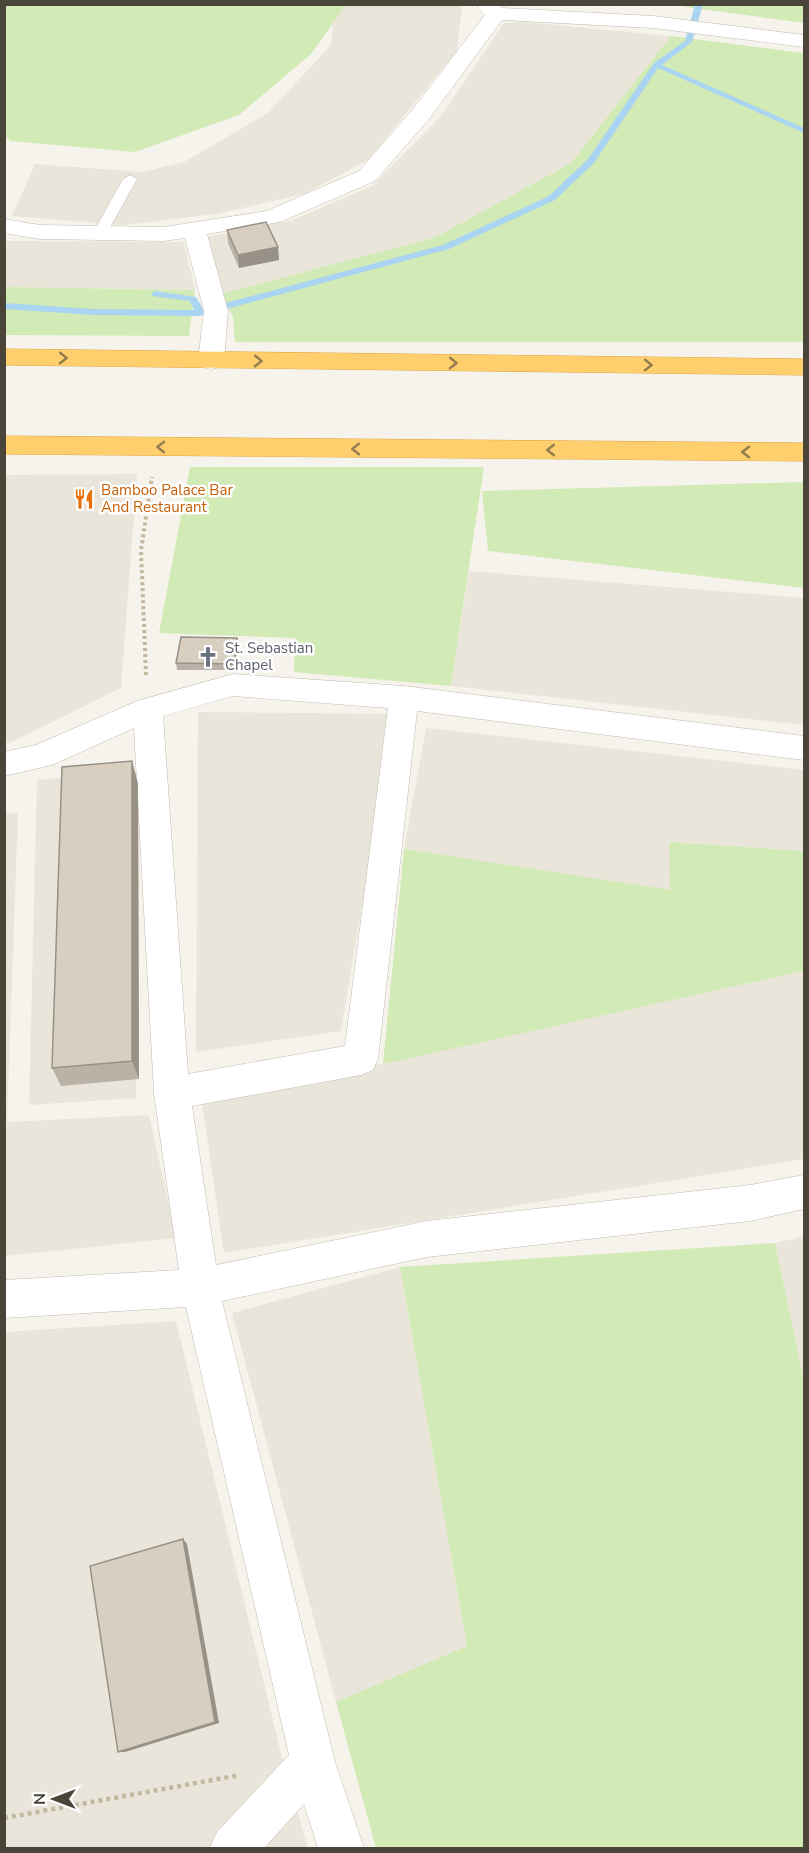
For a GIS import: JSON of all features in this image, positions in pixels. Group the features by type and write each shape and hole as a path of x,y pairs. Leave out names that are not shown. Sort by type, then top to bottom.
{"highway":[{"path":"4,357 804,367"},
{"path":"4,446 804,452"}],"street":[{"path":"4,226 40,232 164,234 272,217 367,177 421,114 491,9 684,26 804,41"},
{"path":"194,229 216,310 211,361"},
{"path":"4,764 41,756 148,709 233,685 404,698 804,748"},
{"path":"172,1093 360,1059 404,698"},
{"path":"148,709 172,1093 200,1287 313,1762 340,1848"},
{"path":"4,1299 200,1287 427,1239 750,1203 804,1192"},
{"path":"234,1848 313,1762"}],"lane":[{"path":"100,233 130,179"}],"path":[{"path":"145,648 141,550 157,447"},
{"path":"4,1818 245,1774"}],"shaded area":[{"path":"335,5 462,5 457,51 368,160 304,194 216,214 123,225 12,216 35,164 142,172 184,162 268,113 331,45"},
{"path":"523,22 671,36 571,163 436,237 221,294 207,237 293,220 372,186 441,116 504,23"},
{"path":"5,241 184,242 195,290 5,287"},
{"path":"137,474 121,688 12,742 5,743 5,475"},
{"path":"469,571 804,598 804,725 451,686"},
{"path":"198,712 394,714 341,1031 196,1052"},
{"path":"426,728 804,770 804,851 670,842 671,891 404,849"},
{"path":"137,771 136,1098 29,1105 37,780"},
{"path":"18,813 7,1122 149,1115 176,1238 5,1256 4,814"},
{"path":"804,971 804,1159 224,1253 202,1103"},
{"path":"804,1236 804,1380 775,1243"},
{"path":"400,1267 467,1647 336,1702 232,1313"},
{"path":"176,1321 285,1770 308,1848 5,1848 5,1332"}],"green space":[{"path":"5,4 346,5 311,54 239,115 135,152 10,141 5,135"},
{"path":"686,5 804,5 804,23 686,7"},
{"path":"671,36 804,53 804,342 235,342 233,317 221,294 436,237 571,163"},
{"path":"5,287 195,290 189,336 5,335"},
{"path":"190,467 484,467 451,686 294,672 295,638 159,633"},
{"path":"804,482 804,588 488,551 482,491"},
{"path":"669,842 804,851 804,971 383,1064 404,849 670,890"},
{"path":"775,1243 804,1381 804,1848 376,1848 336,1702 467,1646 400,1267"}],"building":[{"path":"266,222 278,247 238,255 227,230"},
{"name":"St. Sebastian Chapel","path":"181,637 237,638 234,664 176,663"},
{"path":"132,761 132,1061 52,1068 62,767"},
{"path":"183,1539 215,1722 118,1752 90,1566"}],"waterway":[{"path":"657,65 688,42 699,4"},
{"path":"200,313 446,247 552,198 591,161 657,65"},
{"path":"657,65 804,131"},
{"path":"155,294 193,299 200,313"},
{"path":"4,306 93,312 200,313"}],"place":[{"name":"Bamboo Palace Bar And Restaurant","path":"84,499"},
{"name":"St. Sebastian Chapel","path":"208,657"}]}
